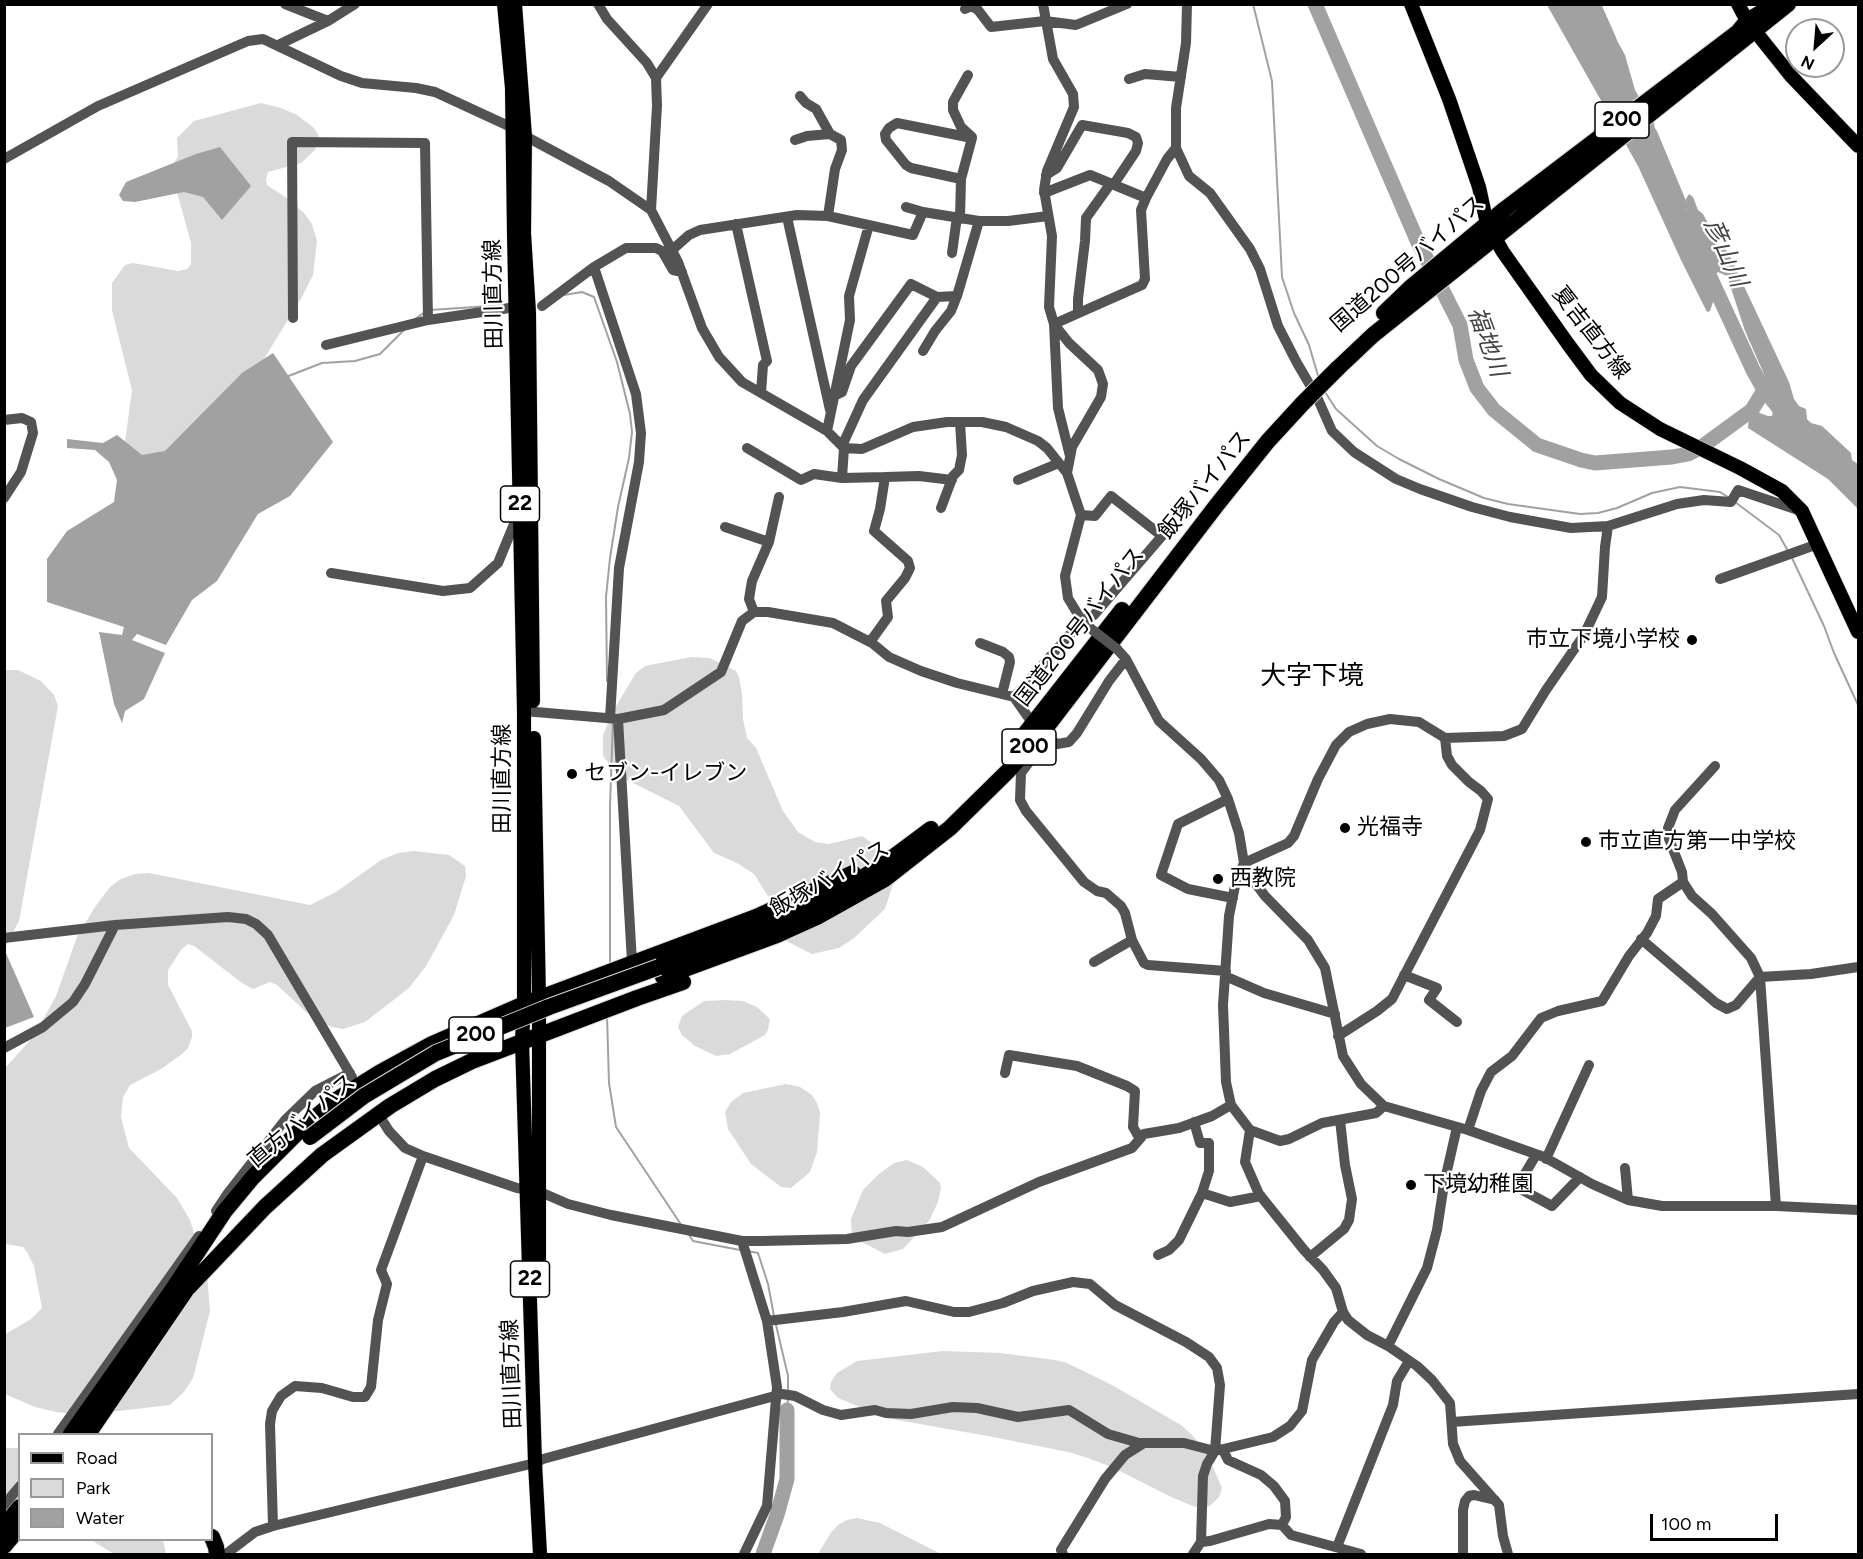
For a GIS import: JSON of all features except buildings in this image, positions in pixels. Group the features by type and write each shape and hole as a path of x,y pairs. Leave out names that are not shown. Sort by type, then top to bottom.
{"highway":[{"name":"200","path":"1746,31 1774,4"},
{"name":"200","path":"1746,31 1788,4"},
{"name":"国道200号バイパス","path":"661,972 828,899 922,838 964,802 1004,759 1040,732 1273,420 1301,399 1414,293 1511,214 1746,31"},
{"name":"飯塚バイパス","path":"661,972 777,935 817,917 885,879 950,828 1008,771 1040,732"},
{"path":"181,1288 224,1212 253,1177 299,1131 336,1100 379,1073 432,1044 532,1001 756,917 895,855"},
{"path":"181,1288 322,1155 390,1106 435,1079 522,1041 768,950 852,906 885,879"},
{"name":"直方バイパス","path":"89,1433 135,1365 212,1237 261,1182 315,1140 364,1096 436,1053 549,1007 661,972"},
{"name":"直方バイパス","path":"72,1433 181,1288"},
{"path":"100,1433 135,1365"},
{"path":"4,1526 18,1509"},
{"path":"4,1546 18,1529"},
{"path":"4,1554 18,1539"},
{"path":"213,1540 217,1554"},
{"path":"202,1541 211,1554"}],"main road":[{"name":"田川直方線","path":"504,4 529,306 520,508 529,712"},
{"name":"田川直方線","path":"515,4 525,136 524,233 529,306 532,1001 539,1035 540,1155 533,1190"},
{"name":"夏吉直方線","path":"1411,4 1460,132 1479,187 1490,231 1591,375 1620,403 1659,429 1782,491 1802,511 1858,632"},
{"path":"1738,4 1746,31 1858,146"},
{"name":"田川直方線","path":"532,1001 522,1041 533,1190 540,1554"},
{"name":"田川直方線","path":"539,1461 549,1554"}],"street":[{"path":"285,4 328,21"},
{"path":"278,45 328,21 355,4"},
{"path":"598,4 607,19 647,63 656,78 657,106 651,210"},
{"path":"656,78 708,4"},
{"path":"1043,4 1053,59 1073,94 1074,107 1046,176 1044,193 1052,236 1049,307 1054,324 1058,408 1070,457"},
{"path":"965,9 972,6 978,9 991,27 1045,21 1076,25 1127,4"},
{"path":"1187,4 1186,43 1176,108 1176,148 1189,176 1210,193 1250,249 1260,269 1278,326 1332,431 1354,452 1396,479 1472,507 1510,517 1571,528 1608,526 1677,504 1704,500 1731,502 1738,490 1802,511"},
{"path":"4,159 98,106 248,41 263,39 341,76 362,83 435,92 513,128 609,181 651,210 682,272 702,328 719,357 742,382 827,430 843,447 862,449 914,427 982,422 1006,427 1038,441 1047,448 1067,473 1081,515 1065,576 1068,598 1086,624 1126,659 1159,721 1201,759 1219,780 1239,833 1244,863 1265,896 1308,940 1325,968 1343,1056 1361,1084 1384,1106 1463,1128 1541,1157 1628,1200 1662,1206 1776,1206 1858,1210"},
{"path":"1129,79 1145,74 1181,77"},
{"path":"968,75 953,102 953,110 961,127 972,138"},
{"path":"800,96 816,109 830,134 841,140 842,150 835,169 828,216"},
{"path":"961,178 910,168 886,140 885,134 897,123 972,138"},
{"path":"1046,176 1057,168 1082,125 1128,133 1136,137 1138,143 1136,151 1086,218 1078,313"},
{"path":"795,140 807,136 830,134"},
{"path":"952,253 961,178 972,138"},
{"path":"293,318 292,142 425,143 428,320"},
{"path":"1054,324 1142,285 1145,279 1141,210 1167,159 1176,148"},
{"path":"1044,193 1090,176 1146,198"},
{"path":"906,207 979,221 1008,221 1048,216"},
{"path":"672,250 689,235 700,230 787,217 828,216 913,235 923,212"},
{"path":"787,217 831,413"},
{"path":"923,351 951,311 979,221"},
{"path":"736,224 766,361 763,365 761,393"},
{"path":"827,430 850,320 849,296 869,225"},
{"path":"326,345 428,320 529,306 626,248 656,248 662,251 673,270 682,272"},
{"path":"594,267 636,394 641,433 639,462 619,568 614,718 632,962"},
{"path":"834,396 842,392 851,366 911,284 937,297 957,296"},
{"path":"842,478 843,447 863,400 937,297"},
{"path":"1054,324 1069,344 1098,370 1103,384 1101,397 1072,447 1067,473"},
{"path":"4,420 22,418 31,422 33,433 21,472 4,498"},
{"path":"941,508 952,480 959,470 962,455 960,422"},
{"path":"747,448 801,480 814,474 842,478 918,476 952,480"},
{"path":"1018,480 1059,463"},
{"path":"870,642 888,617 886,601 905,578 910,568 908,561 874,531 885,477"},
{"path":"1014,697 1086,624 1162,536 1111,496 1095,516 1081,515"},
{"path":"754,612 749,599 752,581 769,542 779,497"},
{"path":"331,573 443,591 470,588 498,563 520,508"},
{"path":"1384,1106 1376,1113 1322,1123 1280,1141 1250,1130 1231,1105 1226,1082 1223,1037 1229,916 1236,881 1244,863 1288,843 1294,836 1318,779 1336,745 1349,732 1367,723 1390,719 1419,722 1445,738 1504,736 1522,729 1584,634 1602,597 1608,526"},
{"path":"725,527 769,542"},
{"path":"1720,579 1818,544"},
{"path":"529,712 614,718 664,710 721,672 742,621 754,612 818,619 870,642 889,657 921,671 1014,697 1040,732 1058,744 1069,742 1077,733 1109,681 1126,659"},
{"path":"980,643 1003,652 1009,657 1010,662 1002,694"},
{"path":"1040,732 1021,772 1020,800 1026,811 1084,882 1106,894 1121,906 1140,958 1148,965 1226,973 1264,993 1335,1014"},
{"path":"1338,1036 1392,999 1479,830 1488,799 1452,765 1447,756 1445,738"},
{"path":"1715,766 1675,810 1668,828 1669,839 1682,872 1683,882 1692,896 1712,914 1751,958 1760,977 1776,1206"},
{"path":"1228,799 1178,824 1161,875 1188,890 1233,898"},
{"path":"1389,1346 1412,1293 1427,1268 1437,1230 1444,1184 1463,1128 1491,1072 1512,1056 1541,1018 1558,1011 1602,1001 1647,933 1656,916 1658,899 1683,882"},
{"path":"4,938 115,925 228,917 246,919 268,934 351,1075 315,1091 285,1120 228,1193 59,1433"},
{"path":"4,1048 43,1027 73,1002 85,984 115,925"},
{"path":"1641,939 1716,1003 1727,1009 1736,1005 1760,977 1811,974 1858,967"},
{"path":"1094,962 1132,940"},
{"path":"1404,975 1437,988 1429,1000 1457,1022"},
{"path":"1005,1073 1009,1055 1077,1066 1127,1086 1135,1092 1133,1127 1140,1139"},
{"path":"1580,1177 1552,1206 1517,1187 1541,1157 1589,1065"},
{"path":"382,1120 405,1148 517,1188 533,1190 568,1204 611,1215 742,1241 847,1239 942,1227 1039,1182 1132,1148 1144,1134 1179,1128 1212,1116 1231,1105"},
{"path":"1310,1257 1344,1229 1349,1220 1352,1199 1345,1165 1340,1120"},
{"path":"1158,1255 1169,1250 1179,1240 1202,1193 1209,1171 1209,1143 1200,1143 1194,1122"},
{"path":"1250,1130 1245,1162 1261,1196 1336,1288 1343,1312 1348,1320 1367,1335 1410,1360 1432,1380 1450,1403 1453,1444 1460,1461 1499,1505 1508,1554"},
{"path":"273,1526 270,1424 272,1411 280,1396 296,1386 322,1388 353,1397 365,1397 371,1387 378,1320 387,1284 381,1270 423,1156"},
{"path":"1625,1168 1628,1200"},
{"path":"1202,1193 1230,1202 1261,1196"},
{"path":"742,1241 767,1321 777,1387 767,1506 744,1554"},
{"path":"767,1321 906,1302 954,1312 969,1312 1003,1303 1033,1291 1073,1282 1090,1284 1115,1305 1186,1342 1209,1357 1217,1368 1220,1385 1219,1451 1207,1464 1203,1476 1201,1542 1193,1554"},
{"path":"226,1554 255,1532 273,1526 539,1461 782,1395 795,1396 823,1410 842,1415 875,1410 911,1414 953,1407 977,1408 1018,1417 1069,1410 1108,1434 1144,1443 1184,1443 1219,1451 1274,1437 1290,1426 1302,1411 1312,1360 1334,1322 1343,1312"},
{"path":"1337,1547 1393,1405 1397,1381 1410,1360"},
{"path":"1452,1422 1858,1394"},
{"path":"1063,1554 1061,1550 1105,1479 1125,1455 1144,1443"},
{"path":"1219,1451 1228,1460 1260,1475 1274,1486 1285,1501 1286,1517 1282,1525"},
{"path":"4,1505 18,1488"},
{"path":"1463,1554 1463,1522 1469,1496 1496,1500"},
{"path":"1201,1542 1269,1524 1282,1525 1292,1535 1361,1554"}],"green space":[{"path":"261,103 297,115 313,127 318,134 319,139 315,150 301,163 268,172 266,179 267,185 288,199 304,213 312,224 317,241 313,275 259,367 176,460 122,464 132,390 112,310 112,283 125,265 133,263 178,271 187,269 191,264 191,243 172,174 173,164 178,157 177,138 194,121"},
{"path":"691,657 710,658 736,671 742,694 743,719 747,738 756,748 783,811 798,832 815,842 829,844 862,836 878,847 890,861 896,875 885,909 854,938 839,948 812,954 788,942 781,936 773,904 754,874 737,863 714,853 679,806 619,776 603,756 603,735 613,711 636,673 645,666"},
{"path":"4,670 18,670 41,681 54,695 58,706 19,921 5,948"},
{"path":"414,851 449,855 465,866 466,876 454,915 426,966 409,988 365,1022 343,1029 320,1022 277,985 270,982 253,989 188,944 181,950 168,970 168,985 192,1031 192,1037 188,1048 182,1054 161,1069 130,1085 123,1097 121,1117 129,1148 177,1198 190,1220 207,1274 210,1311 193,1378 184,1392 170,1405 84,1415 35,1407 5,1394 4,1335 31,1319 42,1308 34,1266 27,1252 23,1247 5,1244 5,1068 34,1036 56,996 77,937 110,887 121,879 135,874 149,873 310,905 336,892 381,860 398,853"},
{"path":"704,1001 743,1001 757,1007 770,1019 765,1035 730,1054 716,1056 695,1046 682,1035 678,1027 682,1016"},
{"path":"786,1084 800,1087 812,1095 820,1113 817,1152 810,1172 791,1188 781,1187 751,1164 728,1129 725,1112 731,1102 743,1093"},
{"path":"907,1160 923,1167 940,1183 938,1202 929,1221 903,1249 885,1254 852,1237 851,1219 863,1190 894,1163"},
{"path":"943,1351 1000,1353 1055,1360 1067,1363 1112,1385 1181,1425 1192,1435 1206,1451 1222,1488 1219,1497 1210,1506 1195,1507 1088,1458 993,1437 886,1418 838,1398 830,1389 831,1382 837,1373 857,1361"},
{"path":"5,1448 18,1448 18,1526 7,1542 13,1554 5,1554"},
{"path":"857,1518 880,1523 941,1554 818,1554 838,1525"},
{"path":"93,1541 163,1541 166,1554 114,1554"}],"water":[{"path":"1547,5 1593,5 1596,17 1614,35 1625,55 1635,90 1654,122 1659,148 1657,158 1684,210 1687,210 1686,199 1689,194 1693,197 1698,210 1703,214 1712,231 1711,237 1716,244 1728,252 1789,382 1794,399 1799,406 1806,409 1807,419 1811,423 1822,426 1851,453 1852,460 1858,464 1858,509 1828,479 1748,428 1751,412 1772,416 1774,407 1768,383 1745,331 1727,276 1718,272 1712,277 1715,296 1710,311 1707,312 1638,166"},
{"path":"220,147 251,186 222,220 203,197 184,192 135,202 123,201 119,195 126,182 196,154"},
{"path":"273,353 333,442 290,496 258,514 217,581 192,600 166,645 137,634 132,640 165,653 144,699 125,711 122,723 114,704 99,632 122,635 124,627 47,602 47,559 67,531 114,502 117,480 109,462 95,450 67,448 67,439 103,443 117,435 142,455 165,451 242,373"},
{"path":"6,953 34,1017 5,1028 4,956"}],"waterway":[{"path":"1253,4 1272,81 1282,277 1294,313 1309,345 1319,379"},
{"name":"福地川","path":"1315,4 1417,240 1460,325 1466,360 1477,388 1494,410 1537,445 1595,463 1688,454 1700,448 1752,410 1764,390"},
{"name":"彦山川","path":"1593,4 1609,40"},
{"name":"彦山川","path":"1650,134 1680,206"},
{"name":"彦山川","path":"1704,264 1753,370 1763,388 1786,417"},
{"path":"564,295 582,292 594,297 617,362 630,414 632,432 629,458 618,507 606,597 607,681"},
{"path":"430,310 490,306"},
{"path":"415,319 425,312"},
{"path":"286,377 322,363 355,361 380,354 405,329"},
{"path":"1325,392 1336,409 1377,446 1439,479 1484,498 1508,504 1580,514 1598,513 1617,508 1652,493 1680,487 1720,492 1728,497"},
{"path":"1735,502 1779,535 1788,551"},
{"path":"1792,558 1858,705"},
{"path":"610,965 610,805 613,722"},
{"path":"607,1016 609,1083 616,1127 682,1226"},
{"path":"689,1235 693,1241 740,1250"},
{"path":"748,1251 758,1253 768,1284 774,1316"},
{"path":"776,1325 788,1376 788,1393"},
{"path":"787,1410 788,1398"},
{"path":"763,1554 787,1479 787,1410"}],"place":[{"name":"市立下境小学校","path":"1692,640"},
{"name":"セブン-イレブン","path":"572,774"},
{"name":"光福寺","path":"1345,828"},
{"name":"市立直方第一中学校","path":"1586,842"},
{"name":"西教院","path":"1218,879"},
{"name":"下境幼稚園","path":"1411,1185"}],"district":[{"name":"大字下境","path":"1312,676"}]}
